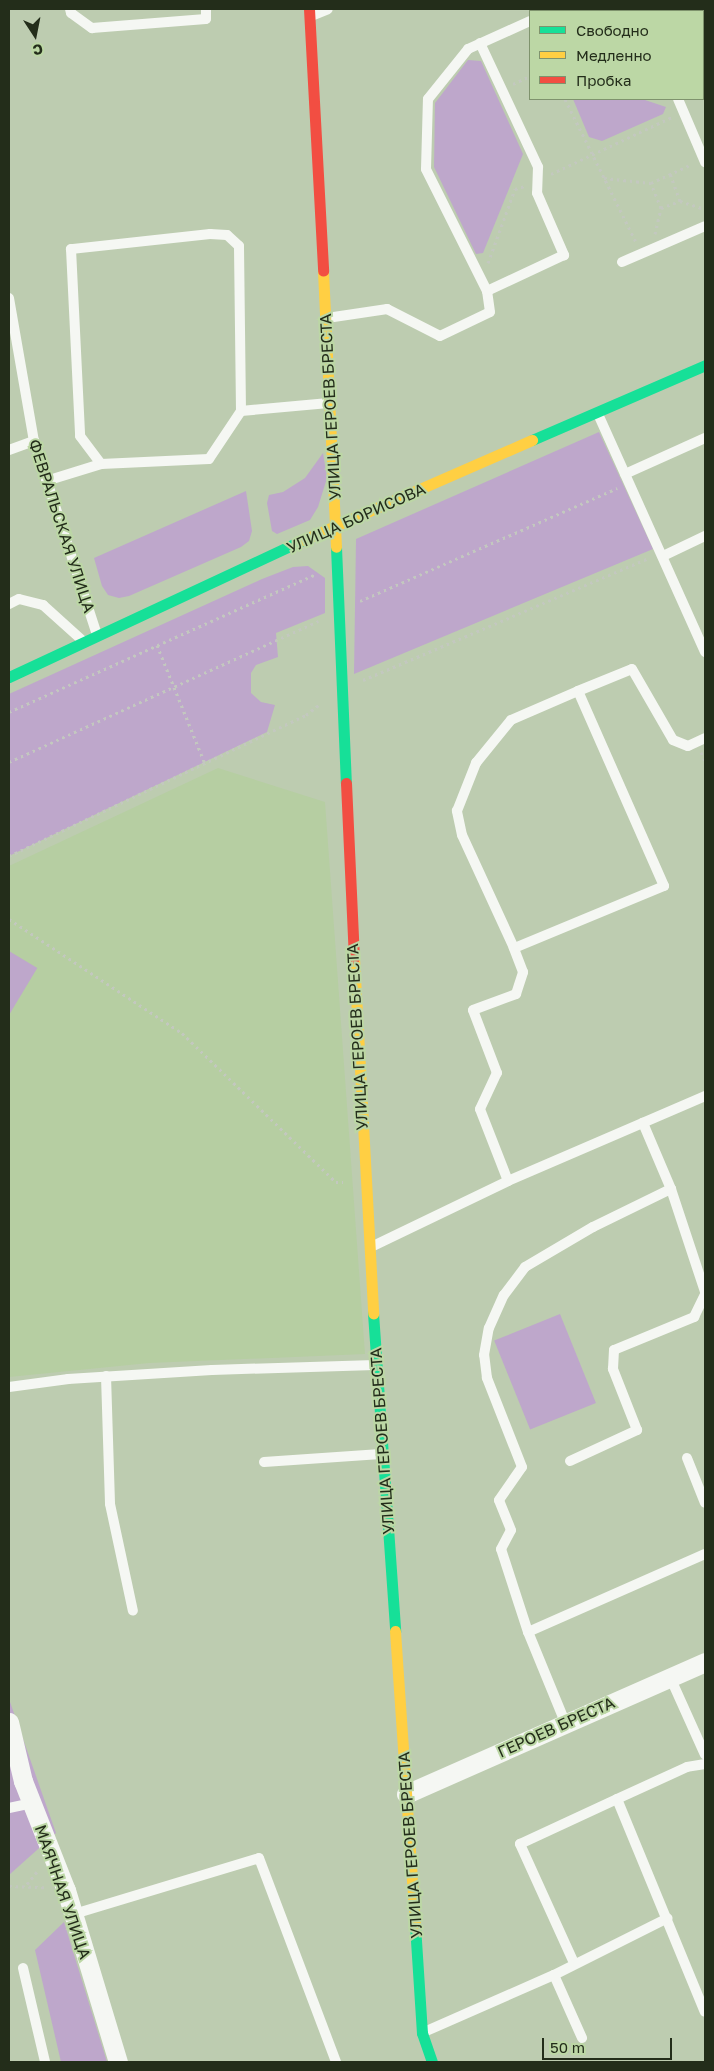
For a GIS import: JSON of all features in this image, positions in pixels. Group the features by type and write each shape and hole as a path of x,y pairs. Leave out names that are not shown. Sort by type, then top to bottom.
{"street":[{"name":"УЛИЦА ГЕРОЕВ БРЕСТА","path":"309,13 336,527 364,1181 422,2033 432,2062"},
{"name":"УЛИЦА БОРИСОВА","path":"9,677 336,527 705,365"},
{"name":"ГЕРОЕВ БРЕСТА","path":"406,1794 565,1722 705,1662"},
{"name":"МАЯЧНАЯ УЛИЦА","path":"9,1722 32,1803 74,1914 118,2062"}],"lane":[{"path":"70,9 71,13 92,28 206,19 206,9"},
{"path":"309,13 328,9"},
{"path":"326,318 387,309 440,336 490,312 487,291 426,168 428,99 468,49 529,21"},
{"path":"480,43 538,167 537,193 564,255 487,291"},
{"path":"678,100 704,160"},
{"path":"622,262 705,226"},
{"path":"46,481 101,464 209,459 241,411 239,246 227,235 210,234 71,249 80,436 101,464"},
{"name":"ФЕВРАЛЬСКАЯ УЛИЦА","path":"9,298 34,441 98,636"},
{"path":"241,411 330,403"},
{"path":"597,411 705,652"},
{"path":"627,478 705,438"},
{"path":"9,450 34,441"},
{"path":"662,555 705,536"},
{"path":"9,604 19,599 43,605 84,642"},
{"path":"508,1181 480,1109 496,1073 473,1010 516,994 523,972 514,948 462,835 457,811 476,763 511,720 632,669 673,740 688,746 705,738"},
{"path":"514,948 664,886 578,691"},
{"path":"370,1248 508,1181 705,1096"},
{"path":"570,1461 637,1430 613,1368 614,1350 694,1317 705,1293 671,1189 643,1123"},
{"path":"565,1722 528,1632 501,1549 511,1530 499,1500 522,1467 487,1378 484,1355 489,1328 504,1295 525,1267 584,1232 671,1189"},
{"path":"9,1387 106,1376 376,1365"},
{"path":"106,1376 110,1504 133,1612"},
{"path":"264,1462 382,1454"},
{"path":"686,1458 705,1503"},
{"path":"528,1632 705,1554"},
{"path":"670,1677 698,1745 705,1755"},
{"path":"574,1963 520,1844 687,1767 705,1764"},
{"path":"617,1800 668,1918 705,2012"},
{"path":"9,1808 32,1803"},
{"path":"74,1914 259,1858 336,2062"},
{"path":"422,2033 554,1975 574,1963 668,1918"},
{"path":"23,1968 45,2062"},
{"path":"554,1975 582,2038"}],"path":[{"path":"502,89 529,76"},
{"path":"566,100 604,178 646,252"},
{"path":"482,280 515,190 684,112"},
{"path":"604,178 651,183 704,160"},
{"path":"670,174 680,201"},
{"path":"646,252 661,208 651,183"},
{"path":"661,208 680,201 705,208"},
{"path":"9,762 627,478"},
{"path":"9,856 306,715 342,689 662,555"},
{"path":"9,712 337,565"},
{"path":"157,645 205,764"},
{"path":"9,919 182,1034 336,1182 364,1181"}],"shaded area":[{"path":"468,60 481,61 523,154 483,253 476,254 434,167 435,103"},
{"path":"573,100 645,100 666,107 663,114 602,141 589,137"},
{"path":"599,432 653,549 354,674 356,539"},
{"path":"323,453 327,478 318,507 310,520 277,534 272,531 267,503 269,495 283,492 305,478"},
{"path":"246,491 252,531 249,541 241,547 129,596 119,598 108,595 102,586 94,558"},
{"path":"308,566 325,578 325,613 276,633 278,657 256,665 251,673 251,693 261,702 275,705 267,732 9,856 9,694 262,579 293,567"},
{"path":"218,768 325,802 365,1354 149,1363 9,1377 9,866"},
{"path":"9,951 37,968 9,1015"},
{"path":"560,1314 596,1403 530,1430 494,1341"},
{"path":"9,1699 56,1833 9,1875"},
{"path":"64,1922 107,2062 61,2062 35,1950"}],"traffic: fast":[{"path":"532,440 705,365"},
{"path":"9,677 303,540"},
{"path":"336,547 346,783"},
{"path":"373,1313 395,1631"},
{"path":"415,1925 422,2033 432,2062"}],"traffic: slow":[{"path":"323,271 336,547"},
{"path":"303,540 532,440"},
{"path":"354,958 373,1313"},
{"path":"395,1631 415,1925"}],"traffic: jam":[{"path":"309,9 323,271"},
{"path":"346,783 354,958"}]}
